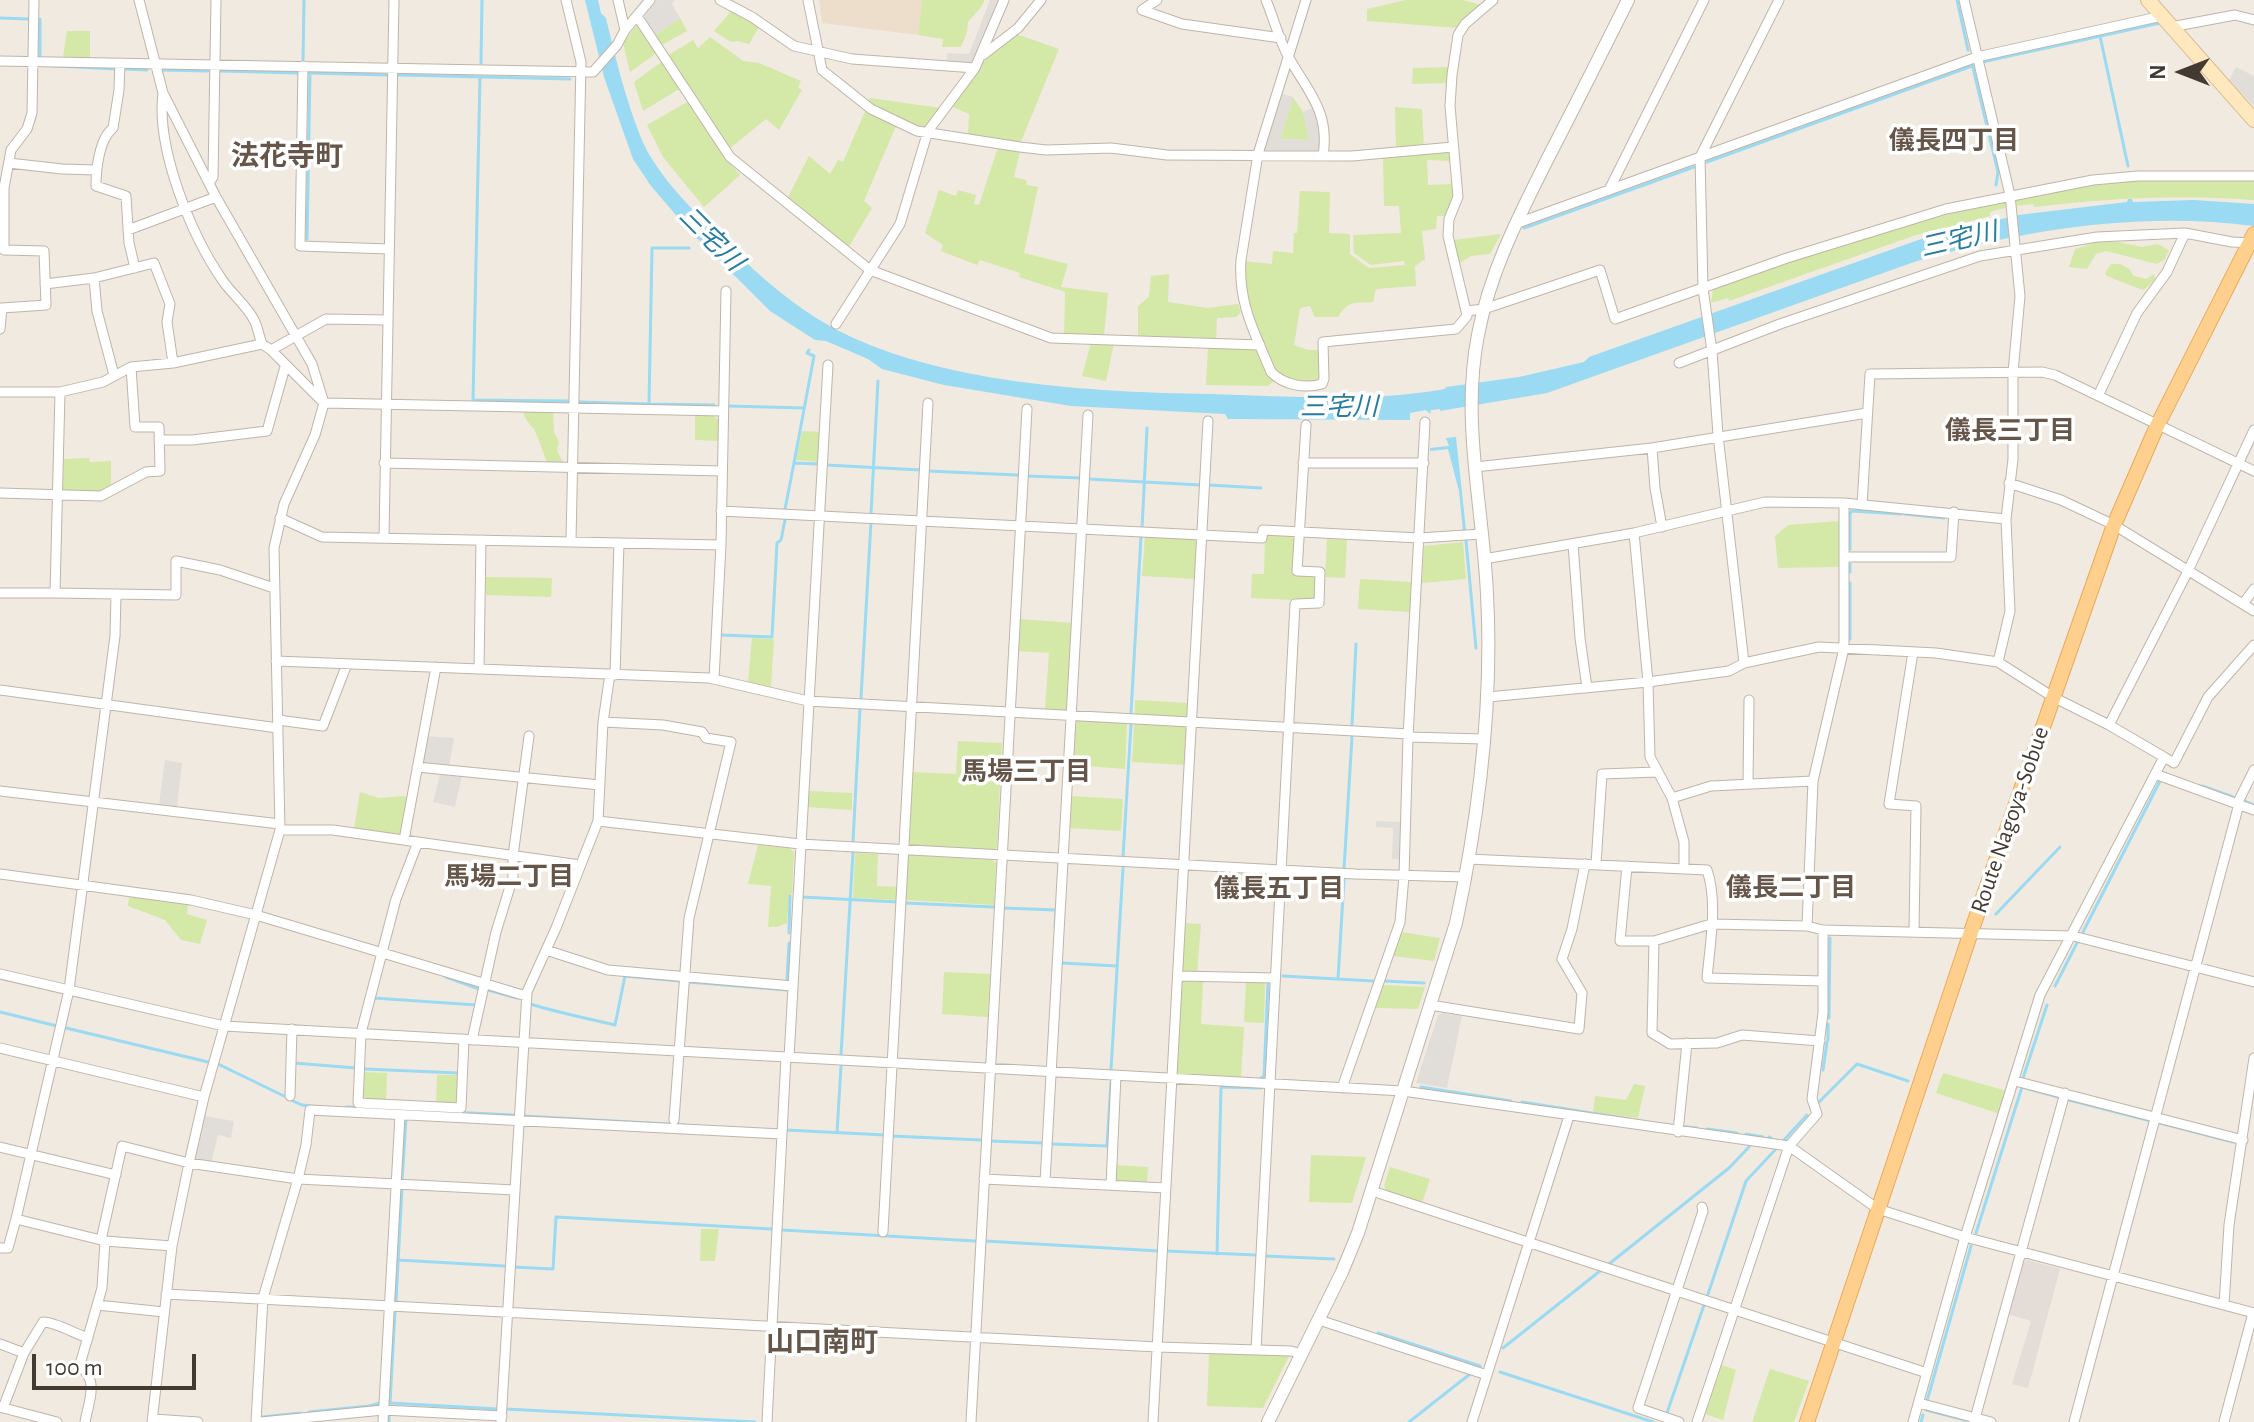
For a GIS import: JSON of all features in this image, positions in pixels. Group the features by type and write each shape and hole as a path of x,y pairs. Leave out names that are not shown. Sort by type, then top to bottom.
{"main road":[{"path":"2149,1 2254,120"},
{"name":"Route Nagoya-Sobue","path":"1807,1422 1971,932 2114,525 2157,426 2253,239"}],"street":[{"path":"0,329 2,308 46,305 44,251 4,250 3,199 9,163 5,149 27,129 32,113 34,0"},
{"path":"139,0 163,93 216,197 312,364 324,403 315,435 284,504 274,548 280,827 204,1097 172,1246 166,1294 153,1421 198,1422"},
{"path":"209,183 213,177 216,0"},
{"path":"384,538 394,0"},
{"path":"566,0 581,62 571,542"},
{"path":"618,0 625,30"},
{"path":"0,61 593,72 650,0"},
{"path":"720,0 752,17 794,46 903,65 975,68"},
{"path":"808,0 822,70 850,93 917,131 1046,150 1111,148 1167,155 1352,156 1453,147"},
{"path":"836,324 900,224 928,131 975,68 1004,0"},
{"path":"980,57 1018,28 1041,0"},
{"path":"1157,0 1142,10 1182,24 1281,38"},
{"path":"1266,0 1288,56 1319,107 1326,135 1323,156"},
{"path":"1306,0 1258,154 1240,278 1243,305 1271,372 1289,384 1316,386 1322,384 1324,379 1323,342 1456,329 1467,316 1448,236 1449,219 1458,197 1450,106 1454,49 1465,24 1493,0"},
{"path":"1268,1422 1342,1272 1372,1191 1456,923 1466,877 1488,697 1489,637 1471,416 1472,375 1484,309 1496,269 1515,224 1628,0"},
{"path":"1609,190 1704,0"},
{"path":"1744,663 1704,294 1700,157 1779,0"},
{"path":"1964,0 2011,201 2020,296 2013,372 2013,459 2006,519 2010,611 2006,640 1998,662"},
{"path":"1515,224 1977,57 2166,21 2235,15 2254,20"},
{"path":"637,16 730,157 870,270 1051,338 1260,345"},
{"path":"120,63 113,128 107,132 96,170 96,186 126,196 135,268"},
{"path":"303,66 300,246 389,249"},
{"path":"163,93 161,108 167,145 176,185 186,210 222,279 254,320 266,347 324,403 723,411"},
{"path":"9,163 96,170"},
{"path":"1466,311 1484,309 1600,270 1615,319 1704,294 1869,231 1946,209 2011,201 2093,180 2138,176 2254,176"},
{"path":"128,230 216,197"},
{"path":"2098,396 2137,313 2167,272 2185,233"},
{"path":"1679,363 1712,348 1980,256 2097,237 2185,233 2253,239"},
{"path":"45,284 94,278 154,263 170,304 167,322 173,363"},
{"path":"94,278 97,311 114,375"},
{"path":"714,679 721,545 726,291"},
{"path":"0,392 60,392 103,382 131,367 266,347 296,336 326,319 387,320"},
{"path":"767,1422 828,365"},
{"path":"0,493 101,496 146,472 160,471 159,427 135,427 131,367"},
{"path":"159,440 192,440 267,431 285,367"},
{"path":"1862,505 1870,374 2042,372 2055,375 2254,471"},
{"path":"55,593 60,392"},
{"path":"883,1232 928,403"},
{"path":"971,1422 1027,409"},
{"path":"1475,467 1652,448 1867,413"},
{"path":"1045,1182 1088,415"},
{"path":"1153,1422 1208,421"},
{"path":"1342,1088 1400,922 1425,422"},
{"path":"1256,1350 1295,604 1319,603 1320,572 1297,571 1306,425"},
{"path":"2109,725 2188,571 2254,430"},
{"path":"1652,448 1662,527"},
{"path":"384,463 722,471"},
{"path":"1303,463 1424,463"},
{"path":"2009,483 2061,500 2114,525 2254,611"},
{"path":"1484,559 1634,533 1765,502 1844,503 2006,519"},
{"path":"1807,926 1813,781 1844,648 1844,503"},
{"path":"721,511 1262,538 1263,530 1419,538 1481,534"},
{"path":"1844,557 1951,557 1954,512"},
{"path":"280,518 322,537 721,545"},
{"path":"1634,533 1648,682 1650,757 1672,798 1684,842 1684,869"},
{"path":"479,669 481,540"},
{"path":"619,543 612,674 603,722 598,821 526,996 522,1042 518,1121 501,1419 383,1410 259,1422 263,1298 298,1179 310,1110 400,1115 518,1121 782,1134"},
{"path":"1573,544 1587,688"},
{"path":"0,593 176,595 176,561 220,570 274,588"},
{"path":"2243,604 2254,589"},
{"path":"0,1249 8,1248 16,1219 69,990 115,636 116,594"},
{"path":"1488,697 1729,671 1744,663 1819,647 1913,652 1998,662 2053,697 2174,763 2208,697 2254,645"},
{"path":"1913,652 1889,804 1916,806 1914,932"},
{"path":"276,661 714,679 808,701 1484,739"},
{"path":"0,690 106,705 323,726 347,664"},
{"path":"404,840 436,667"},
{"path":"1748,784 1749,700"},
{"path":"603,722 663,725 702,732 706,738 731,742 689,918 674,1120"},
{"path":"418,842 396,899 361,1033 358,1103 461,1108 468,1039 513,877 529,736"},
{"path":"1913,1422 1965,1237 2040,995 2164,757"},
{"path":"417,767 600,785"},
{"path":"2074,1422 2238,804 2254,770"},
{"path":"1430,1005 1579,1029 1582,993 1562,959 1590,864 1602,774 1657,772"},
{"path":"2155,774 2254,810"},
{"path":"1672,798 1711,786 1813,781"},
{"path":"0,791 280,827 333,830 580,865"},
{"path":"598,821 800,844 1466,877"},
{"path":"1468,859 1707,870 1711,924 1707,978 1823,981"},
{"path":"1627,866 1620,941 1654,941 1711,924 2073,936 2254,982"},
{"path":"0,874 191,900 256,915 526,996"},
{"path":"1697,1422 1789,1146 1817,1114 1812,1099 1820,1041 1823,930"},
{"path":"1654,941 1652,1033 1670,1044 1717,1043 1742,1035 1820,1041"},
{"path":"546,950 608,970 793,986"},
{"path":"0,974 224,1026 1403,1091 1789,1146 1878,1209 1965,1237 2254,1313 2224,1422"},
{"path":"1178,976 1275,978"},
{"path":"290,1096 292,1029"},
{"path":"1678,1132 1687,1043"},
{"path":"0,1048 204,1097"},
{"path":"2224,1305 2229,1225 2251,1109 2254,1058"},
{"path":"1111,1185 1116,1075"},
{"path":"2015,1081 2243,1140"},
{"path":"1975,1420 2065,1093"},
{"path":"383,1422 400,1115"},
{"path":"1472,1422 1569,1116"},
{"path":"85,1422 90,1388 81,1361 102,1288 103,1241 122,1146 189,1163 298,1179 514,1190"},
{"path":"0,1147 116,1175"},
{"path":"984,1179 1166,1188"},
{"path":"1372,1191 1927,1373"},
{"path":"1679,1422 1638,1408 1702,1207"},
{"path":"16,1219 103,1241 172,1246"},
{"path":"166,1294 1302,1354"},
{"path":"97,1305 164,1312"},
{"path":"1319,1320 1487,1375"},
{"path":"57,1422 30,1419 1,1408 24,1353 43,1322 51,1322 68,1332 88,1338"},
{"path":"0,1344 24,1353"},
{"path":"1919,1403 1991,1422"}],"shaded area":[{"path":"657,0 675,0 672,4 680,18 653,36 645,23 645,15"},
{"path":"819,0 922,0 918,35 822,23"},
{"path":"990,0 1000,0 975,61 971,64 946,65 947,53 969,54"},
{"path":"2236,67 2254,76 2254,106 2229,80"},
{"path":"1280,93 1293,97 1280,139 1309,140 1303,112 1315,107 1321,136 1317,153 1265,150"},
{"path":"427,736 454,738 449,768 422,762"},
{"path":"165,760 182,763 177,807 159,804"},
{"path":"440,774 462,776 455,807 433,802"},
{"path":"1376,821 1402,822 1400,859 1392,859 1393,828 1376,827"},
{"path":"1438,1015 1462,1016 1447,1088 1416,1083"},
{"path":"204,1116 234,1121 231,1138 218,1135 211,1163 197,1161 195,1157"},
{"path":"2027,1260 2060,1269 2028,1388 2012,1384 2031,1321 2007,1314 2022,1262"}],"green space":[{"path":"922,0 984,1 968,22 961,47 942,47 943,39 918,35"},
{"path":"1406,0 1463,0 1481,5 1458,28 1367,21 1367,9"},
{"path":"732,10 759,27 749,44 731,42 714,31"},
{"path":"680,18 687,31 660,46 653,36"},
{"path":"636,26 642,28 658,52 630,72 623,43"},
{"path":"67,31 90,31 90,57 63,57"},
{"path":"1016,34 1059,49 1020,144 968,134 969,114 950,106 981,61"},
{"path":"710,37 743,61 759,63 801,81 798,87 802,90 779,130 766,119 728,150 667,56 693,40 698,48"},
{"path":"664,60 681,88 643,111 634,82"},
{"path":"1449,67 1448,83 1412,84 1413,68"},
{"path":"1293,97 1303,112 1309,140 1280,139"},
{"path":"870,98 941,108 924,128 917,128 868,102"},
{"path":"689,101 726,155 725,158 740,175 704,207 663,157 647,125"},
{"path":"1395,107 1422,109 1424,147 1396,149"},
{"path":"866,109 896,126 864,201 872,208 847,250 786,201 809,156 830,174 838,160 843,162"},
{"path":"998,147 1020,151 1014,177 1038,187 1024,253 1068,264 1061,287 1108,293 1104,336 1064,335 1065,292 1019,277 1020,273 980,260 977,265 941,251 943,245 925,233 939,190 956,196 958,190 976,195 974,204 979,205"},
{"path":"1447,152 1451,161 1427,160 1428,185 1453,184 1454,198 1447,216 1437,216 1436,229 1422,231 1425,259 1415,266 1416,286 1376,289 1373,302 1349,305 1338,317 1315,317 1310,306 1300,308 1294,345 1320,350 1322,378 1317,383 1290,381 1272,369 1246,305 1244,261 1272,264 1273,251 1293,253 1300,191 1330,192 1329,233 1350,234 1350,254 1369,268 1405,265 1404,261 1371,265 1354,253 1353,235 1401,233 1399,206 1384,206 1383,156"},
{"path":"2254,178 2254,200 2144,198 2034,207 2033,204 2017,206 2015,197 2090,184 2137,180"},
{"path":"2003,201 2008,207 1990,212 1990,216 1916,235 1729,301 1728,298 1711,303 1713,289 1872,233"},
{"path":"1501,234 1490,254 1471,256 1458,264 1454,240"},
{"path":"2097,242 2142,247 2157,244 2169,250 2165,259 2157,264 2106,251 2096,254 2087,269 2069,267 2075,249"},
{"path":"2111,264 2120,264 2134,276 2146,279 2154,274 2155,279 2144,290 2140,289 2107,276 2105,273"},
{"path":"1169,274 1168,302 1207,308 1238,304 1241,312 1236,317 1217,318 1216,341 1138,337 1138,306 1149,297 1151,276"},
{"path":"1091,343 1114,343 1106,381 1082,376"},
{"path":"1208,347 1255,348 1275,380 1268,386 1206,385"},
{"path":"523,411 553,412 554,432 559,442 557,450 563,463 547,462"},
{"path":"695,415 713,415 719,421 719,441 695,440"},
{"path":"802,431 821,432 820,462 796,460"},
{"path":"89,458 90,462 111,461 111,488 104,492 66,492 63,488 64,459"},
{"path":"1839,521 1839,567 1778,568 1775,536 1788,525"},
{"path":"1145,536 1194,538 1198,542 1196,579 1142,576"},
{"path":"1265,537 1294,539 1292,574 1316,579 1316,597 1313,601 1251,598 1252,574 1264,574"},
{"path":"1327,539 1347,540 1345,578 1325,577"},
{"path":"1463,542 1466,579 1422,583 1424,546"},
{"path":"486,577 552,578 551,597 486,595"},
{"path":"1360,579 1412,582 1410,612 1358,609"},
{"path":"1019,619 1074,623 1069,707 1065,711 1045,709 1049,653 1017,651"},
{"path":"752,638 774,639 771,687 748,682"},
{"path":"1135,700 1189,703 1189,713 1185,717 1135,714"},
{"path":"1078,721 1127,723 1125,769 1072,765 1075,724"},
{"path":"1134,724 1185,726 1185,765 1132,762"},
{"path":"958,741 1002,743 997,847 993,850 911,846 908,843 911,772 956,774"},
{"path":"808,791 852,793 852,810 807,807"},
{"path":"360,792 379,798 404,796 408,799 401,832 397,835 354,829"},
{"path":"1070,796 1123,799 1121,831 1068,828"},
{"path":"758,845 789,848 794,852 787,923 777,927 768,927 771,886 748,884"},
{"path":"855,853 878,854 877,886 899,887 898,900 853,898"},
{"path":"910,855 992,860 996,863 994,905 905,900 907,859"},
{"path":"1216,872 1271,875 1275,879 1274,900 1236,898 1236,888 1216,887"},
{"path":"132,897 188,904 187,914 207,920 200,944 181,940 165,920 128,906"},
{"path":"1183,923 1201,924 1197,974 1183,974 1180,970"},
{"path":"1401,932 1440,938 1434,961 1393,956"},
{"path":"944,972 990,974 988,1017 942,1014"},
{"path":"1182,981 1203,982 1201,1024 1244,1027 1241,1078 1178,1075 1175,1071"},
{"path":"1246,982 1265,982 1264,1023 1244,1022"},
{"path":"1383,985 1425,987 1418,1009 1375,1008"},
{"path":"363,1072 387,1073 386,1102 365,1101 362,1096"},
{"path":"1943,1073 2007,1091 2000,1114 1936,1093"},
{"path":"437,1075 460,1075 459,1103 436,1105"},
{"path":"1634,1084 1645,1086 1638,1118 1593,1112 1595,1096 1626,1100"},
{"path":"1311,1155 1366,1157 1352,1203 1309,1202"},
{"path":"1115,1165 1148,1167 1147,1184 1117,1183"},
{"path":"1390,1167 1430,1179 1422,1203 1386,1191 1384,1185"},
{"path":"701,1229 719,1229 715,1261 700,1261"},
{"path":"1209,1353 1289,1356 1263,1408 1207,1406"},
{"path":"1722,1365 1736,1370 1723,1420 1705,1414"},
{"path":"1770,1369 1809,1381 1794,1422 1752,1422"}],"water":[{"name":"三宅川","path":"585,0 598,0 601,13 606,18 630,108 650,156 685,202 764,278 820,320 876,348 968,373 1017,381 1116,391 1298,397 1416,393 1519,377 1584,362 1589,357 1924,238 2018,215 2127,202 2128,199 2133,202 2194,200 2254,204 2254,226 2212,222 2126,222 1997,240 1914,262 1547,393 1431,410 1430,414 1426,410 1410,413 1410,420 1228,419 1225,414 1071,406 944,385 882,369 868,359 826,341 815,340 770,311 687,228 651,186 633,159 604,77"},
{"path":"1456,437 1466,530 1463,531 1459,491 1448,449 1430,451 1430,448 1449,446 1446,438"}],"waterway":[{"path":"303,61 304,0"},
{"path":"481,63 482,0"},
{"path":"1957,0 1968,50"},
{"path":"0,18 28,19"},
{"path":"40,19 40,55"},
{"path":"1982,62 2160,23"},
{"path":"2100,36 2128,166"},
{"path":"1972,64 1998,172 1996,185"},
{"path":"39,65 115,69"},
{"path":"1707,162 1972,66"},
{"path":"125,69 147,70"},
{"path":"161,70 208,71"},
{"path":"220,71 298,73"},
{"path":"308,73 387,75"},
{"path":"307,239 310,73"},
{"path":"398,75 570,79"},
{"path":"480,77 473,400 568,401"},
{"path":"1524,228 1694,167"},
{"name":"三宅川","path":"689,248 652,248 649,404 714,405"},
{"path":"809,350 807,353 814,356 794,463 819,464"},
{"path":"871,514 878,381"},
{"path":"579,402 648,404"},
{"path":"728,406 804,408"},
{"path":"1142,529 1147,428"},
{"path":"785,509 794,463"},
{"path":"826,465 921,470"},
{"path":"928,471 1017,475"},
{"path":"1027,476 1081,478"},
{"path":"1088,479 1201,485"},
{"path":"1209,485 1261,488"},
{"path":"1850,549 1852,511 1901,514"},
{"path":"1904,514 1944,518"},
{"path":"721,635 772,637 777,543 781,540 786,515"},
{"path":"861,698 871,522"},
{"path":"1131,713 1141,536"},
{"path":"1466,541 1476,648"},
{"path":"1850,564 1850,572"},
{"path":"1850,583 1850,639"},
{"path":"1352,725 1356,644"},
{"path":"853,841 860,709"},
{"path":"1123,857 1131,725"},
{"path":"1344,869 1352,737"},
{"path":"2083,932 2160,781"},
{"path":"2202,786 2233,797"},
{"path":"2244,801 2254,805"},
{"path":"1996,914 2060,847"},
{"path":"841,1055 853,852"},
{"path":"1111,1070 1123,868"},
{"path":"1338,979 1344,880"},
{"path":"789,933 790,896"},
{"path":"802,897 898,902"},
{"path":"905,903 993,907"},
{"path":"1004,908 1056,910 1055,927"},
{"path":"1829,1018 1830,938"},
{"path":"787,980 789,943"},
{"path":"2055,986 2077,943"},
{"path":"1062,963 1117,966"},
{"path":"530,1004 615,1025 625,976 680,981"},
{"path":"1283,976 1373,981"},
{"path":"446,977 479,989"},
{"path":"1385,981 1424,983"},
{"path":"688,982 787,990"},
{"path":"1261,1078 1264,1076 1268,982"},
{"path":"488,990 517,998"},
{"path":"374,998 476,1005"},
{"path":"2023,1078 2047,1005"},
{"path":"0,1012 57,1026"},
{"path":"1828,1024 1828,1040"},
{"path":"66,1028 208,1062"},
{"path":"1823,1070 1827,1042"},
{"path":"294,1063 356,1068"},
{"path":"218,1064 286,1097"},
{"path":"1819,1102 1857,1064 1908,1081"},
{"path":"837,1133 841,1066"},
{"path":"365,1069 458,1073 459,1070"},
{"path":"1052,1144 1107,1146 1111,1082"},
{"path":"1217,1254 1221,1087 1261,1088"},
{"path":"1421,1087 1511,1101"},
{"path":"1976,1233 2022,1087 2058,1097"},
{"path":"2069,1100 2151,1121"},
{"path":"293,1101 312,1106"},
{"path":"1522,1102 1629,1119"},
{"path":"347,1107 513,1115"},
{"path":"1784,1140 1807,1115"},
{"path":"522,1116 686,1125"},
{"path":"402,1181 406,1119"},
{"path":"2160,1123 2233,1142"},
{"path":"1687,1127 1697,1128"},
{"path":"1707,1129 1737,1133"},
{"path":"786,1130 885,1135"},
{"path":"1746,1134 1763,1137"},
{"path":"892,1136 980,1140"},
{"path":"990,1141 1044,1143"},
{"path":"1609,1264 1729,1168 1749,1147"},
{"path":"1708,1294 1746,1181 1775,1150"},
{"path":"396,1302 402,1188"},
{"path":"514,1267 553,1269 556,1217 772,1229"},
{"path":"782,1230 975,1241"},
{"path":"985,1241 1159,1251"},
{"path":"1927,1401 1971,1246"},
{"path":"1166,1251 1255,1255"},
{"path":"1265,1256 1334,1259"},
{"path":"398,1260 504,1266"},
{"path":"1503,1348 1600,1271"},
{"path":"1667,1413 1704,1305"},
{"path":"395,1311 390,1403 498,1409"},
{"path":"1378,1333 1480,1366"},
{"path":"1500,1372 1653,1422"},
{"path":"1409,1422 1470,1374"},
{"path":"309,1412 380,1403"},
{"path":"506,1409 755,1422"},
{"path":"1926,1410 1969,1421"},
{"path":"262,1417 300,1413"},
{"path":"389,1415 389,1422"},
{"path":"1921,1422 1923,1415"}],"district":[{"name":"儀長四丁目","path":"1954,141"},
{"name":"法花寺町","path":"287,157"},
{"name":"儀長三丁目","path":"2010,431"},
{"name":"馬場三丁目","path":"1026,772"},
{"name":"馬場二丁目","path":"509,877"},
{"name":"儀長二丁目","path":"1791,888"},
{"name":"儀長五丁目","path":"1279,889"},
{"name":"山口南町","path":"822,1343"}]}
